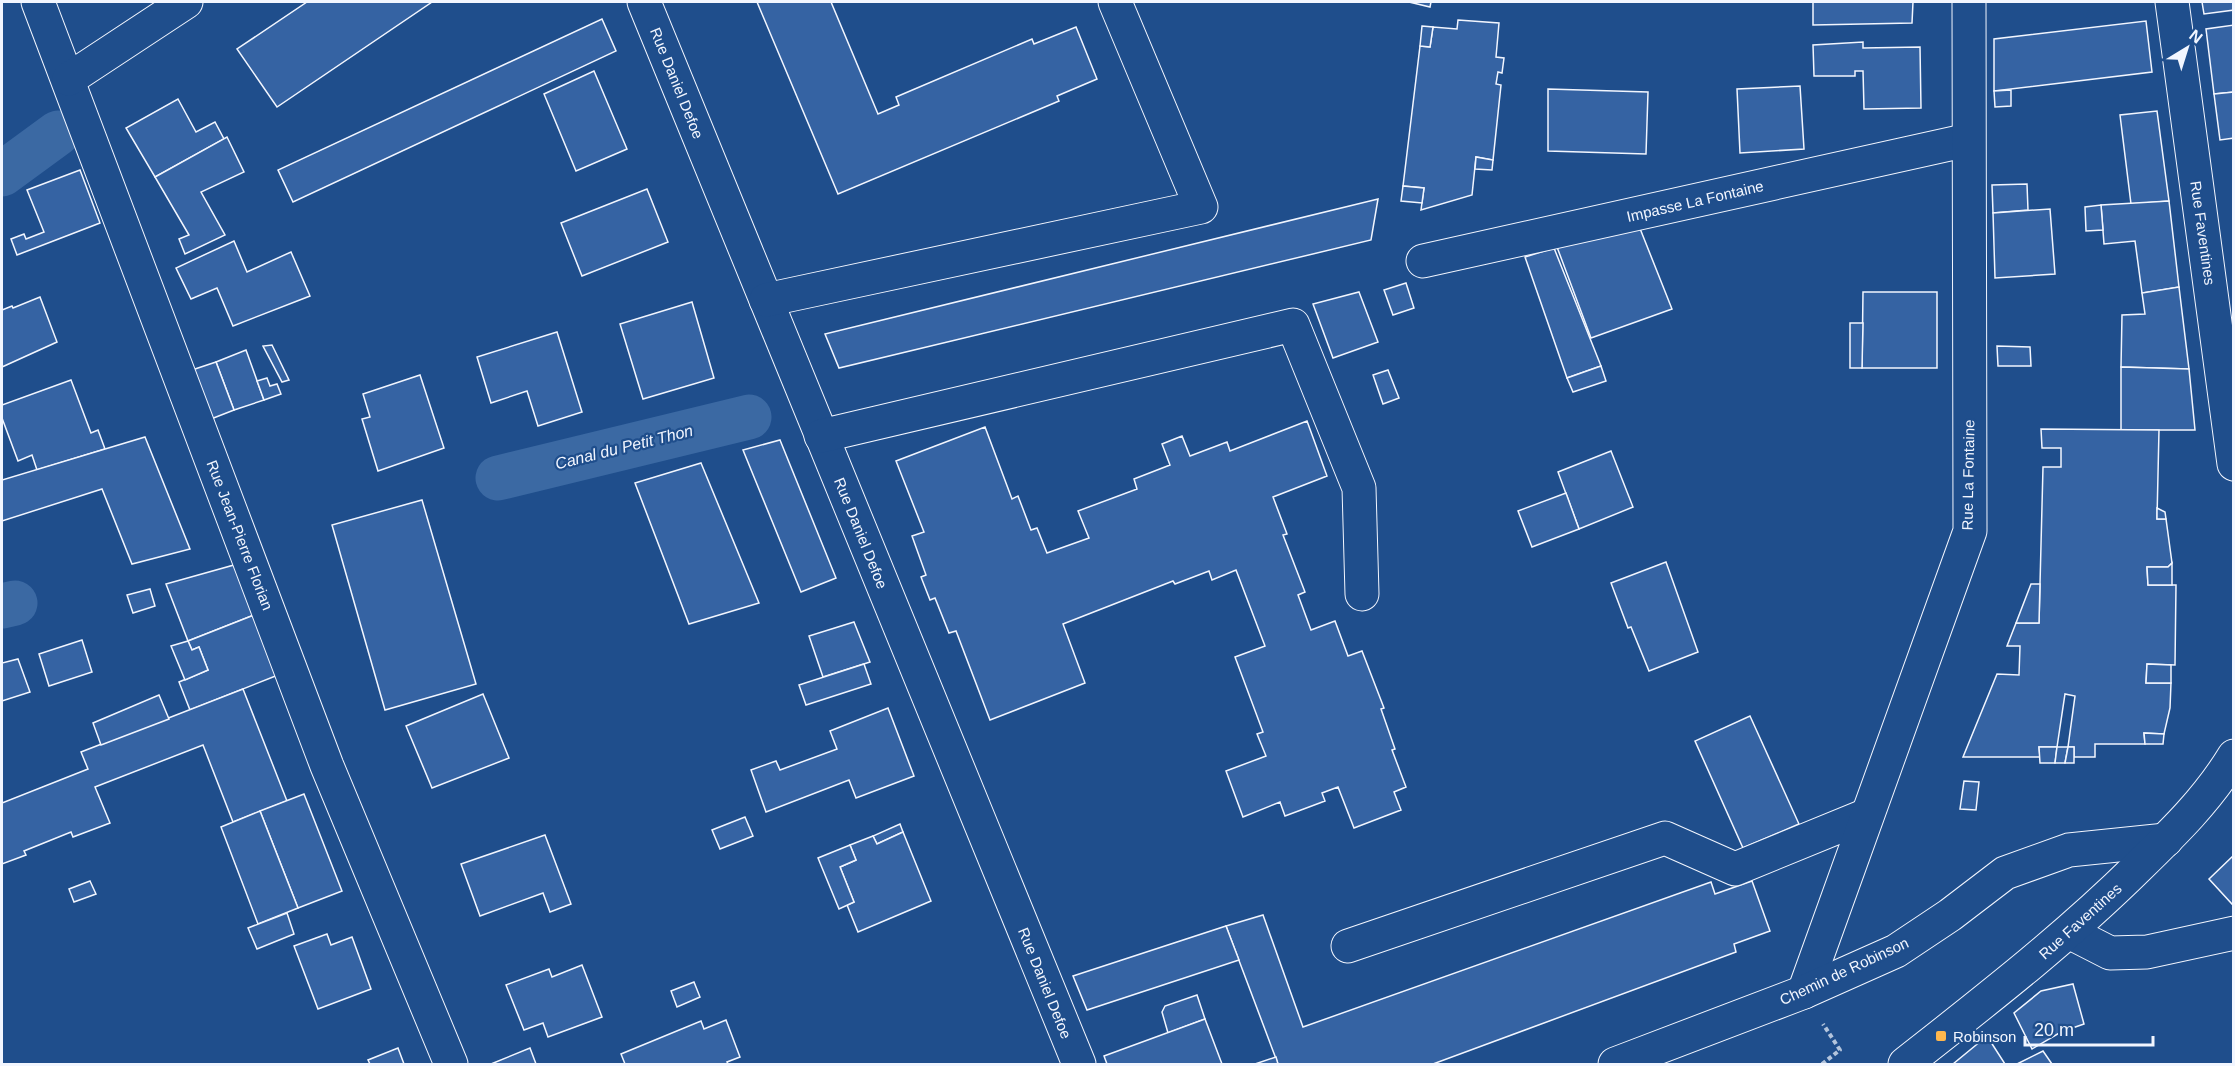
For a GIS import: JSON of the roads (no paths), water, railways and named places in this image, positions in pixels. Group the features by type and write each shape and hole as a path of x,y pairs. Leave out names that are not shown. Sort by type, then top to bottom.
{"street":[{"name":"Rue Jean-Pierre Florian","path":"38,2 327,765 451,1065"},
{"path":"69,79 186,2"},
{"name":"Rue Daniel Defoe","path":"644,2 1079,1065"},
{"path":"766,300 1201,207 1115,2"},
{"name":"Rue La Fontaine","path":"1804,992 1970,531 1969,2"},
{"name":"Rue Faventines","path":"2172,2 2234,464"},
{"name":"Impasse La Fontaine","path":"1423,261 1968,140"},
{"path":"821,436 1293,325 1359,488 1362,594"},
{"name":"Rue Faventines","path":"1905,1065 2070,932 2194,811 2234,756"},
{"path":"1348,946 1665,838 1734,869 1867,815"},
{"name":"Chemin de Robinson","path":"1615,1065 1804,992 1896,951 1950,915 2005,873 2069,850 2166,840"},
{"path":"2070,932 2110,954 2147,952 2234,933"}],"waterway":[{"path":"2,174 58,133"},
{"name":"Canal du Petit Thon","path":"498,478 749,417"},
{"name":"Canal du Petit Thon","path":"2,606 15,603"}],"place":[{"name":"Robinson","path":"1941,1036"}]}
